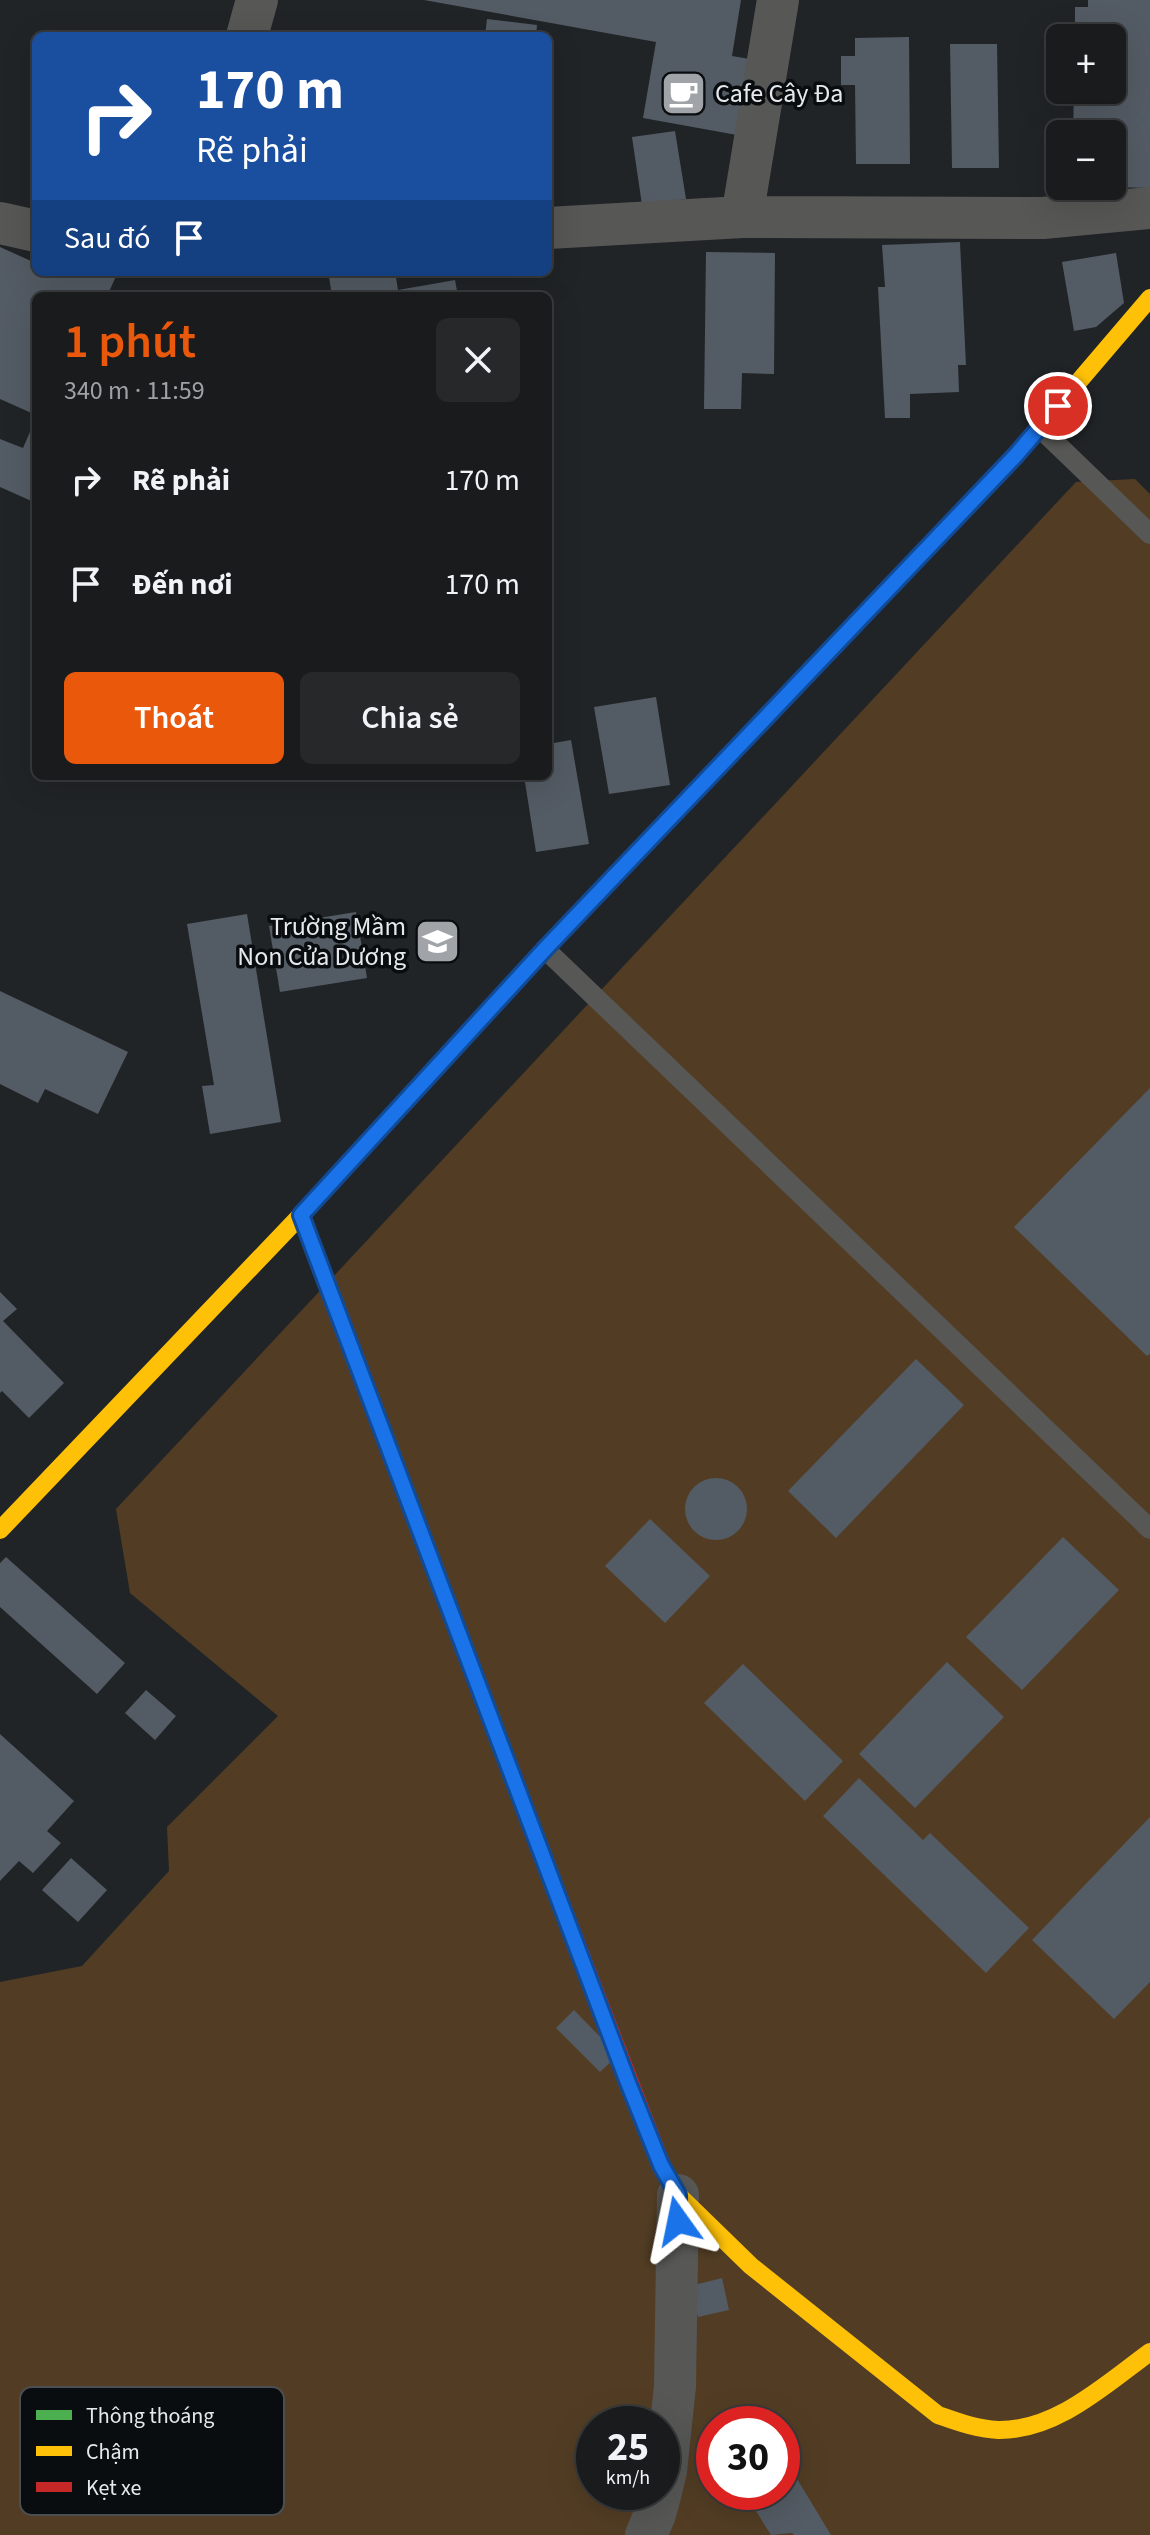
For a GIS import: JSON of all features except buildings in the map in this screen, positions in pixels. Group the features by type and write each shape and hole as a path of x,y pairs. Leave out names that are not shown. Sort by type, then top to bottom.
{"street":[{"path":"248,32 257,0"},
{"path":"742,217 778,0"},
{"path":"552,228 742,217 1043,218 1150,208"},
{"path":"0,223 32,230"},
{"path":"0,1530 301,1215 545,949 1040,428 1150,298"},
{"path":"301,1215 627,2080 661,2165 678,2195 751,2266 938,2415 964,2427 1017,2430 1055,2419 1150,2352"},
{"path":"673,2406 678,2195"},
{"path":"646,2535 656,2510"}],"lane":[{"path":"1040,428 1150,534"},
{"path":"545,949 1150,1529"}],"shaded area":[{"path":"1135,479 1150,494 1150,2535 0,2535 0,1982 82,1966 169,1871 167,1827 278,1716 130,1593 116,1509 1076,482"}],"traffic: fast":[{"path":"301,1215 522,1802"}],"traffic: slow":[{"path":"850,629 1016,455 1150,298"},
{"path":"0,1530 301,1215 440,1064"},
{"path":"663,2168 678,2195 751,2266 938,2415 975,2427 998,2430 1040,2423 1098,2391 1150,2352"}],"traffic: jam":[{"path":"440,1064 545,949 850,629"},
{"path":"522,1802 663,2168"}],"place":[{"name":"Cafe Cây Đa","path":"684,93"},
{"name":"Trường Mầm Non Cửa Dương","path":"437,941"}],"route":[{"path":"678,2221 678,2195 661,2165 627,2080 301,1215 545,949 1016,455 1058,406"}]}
